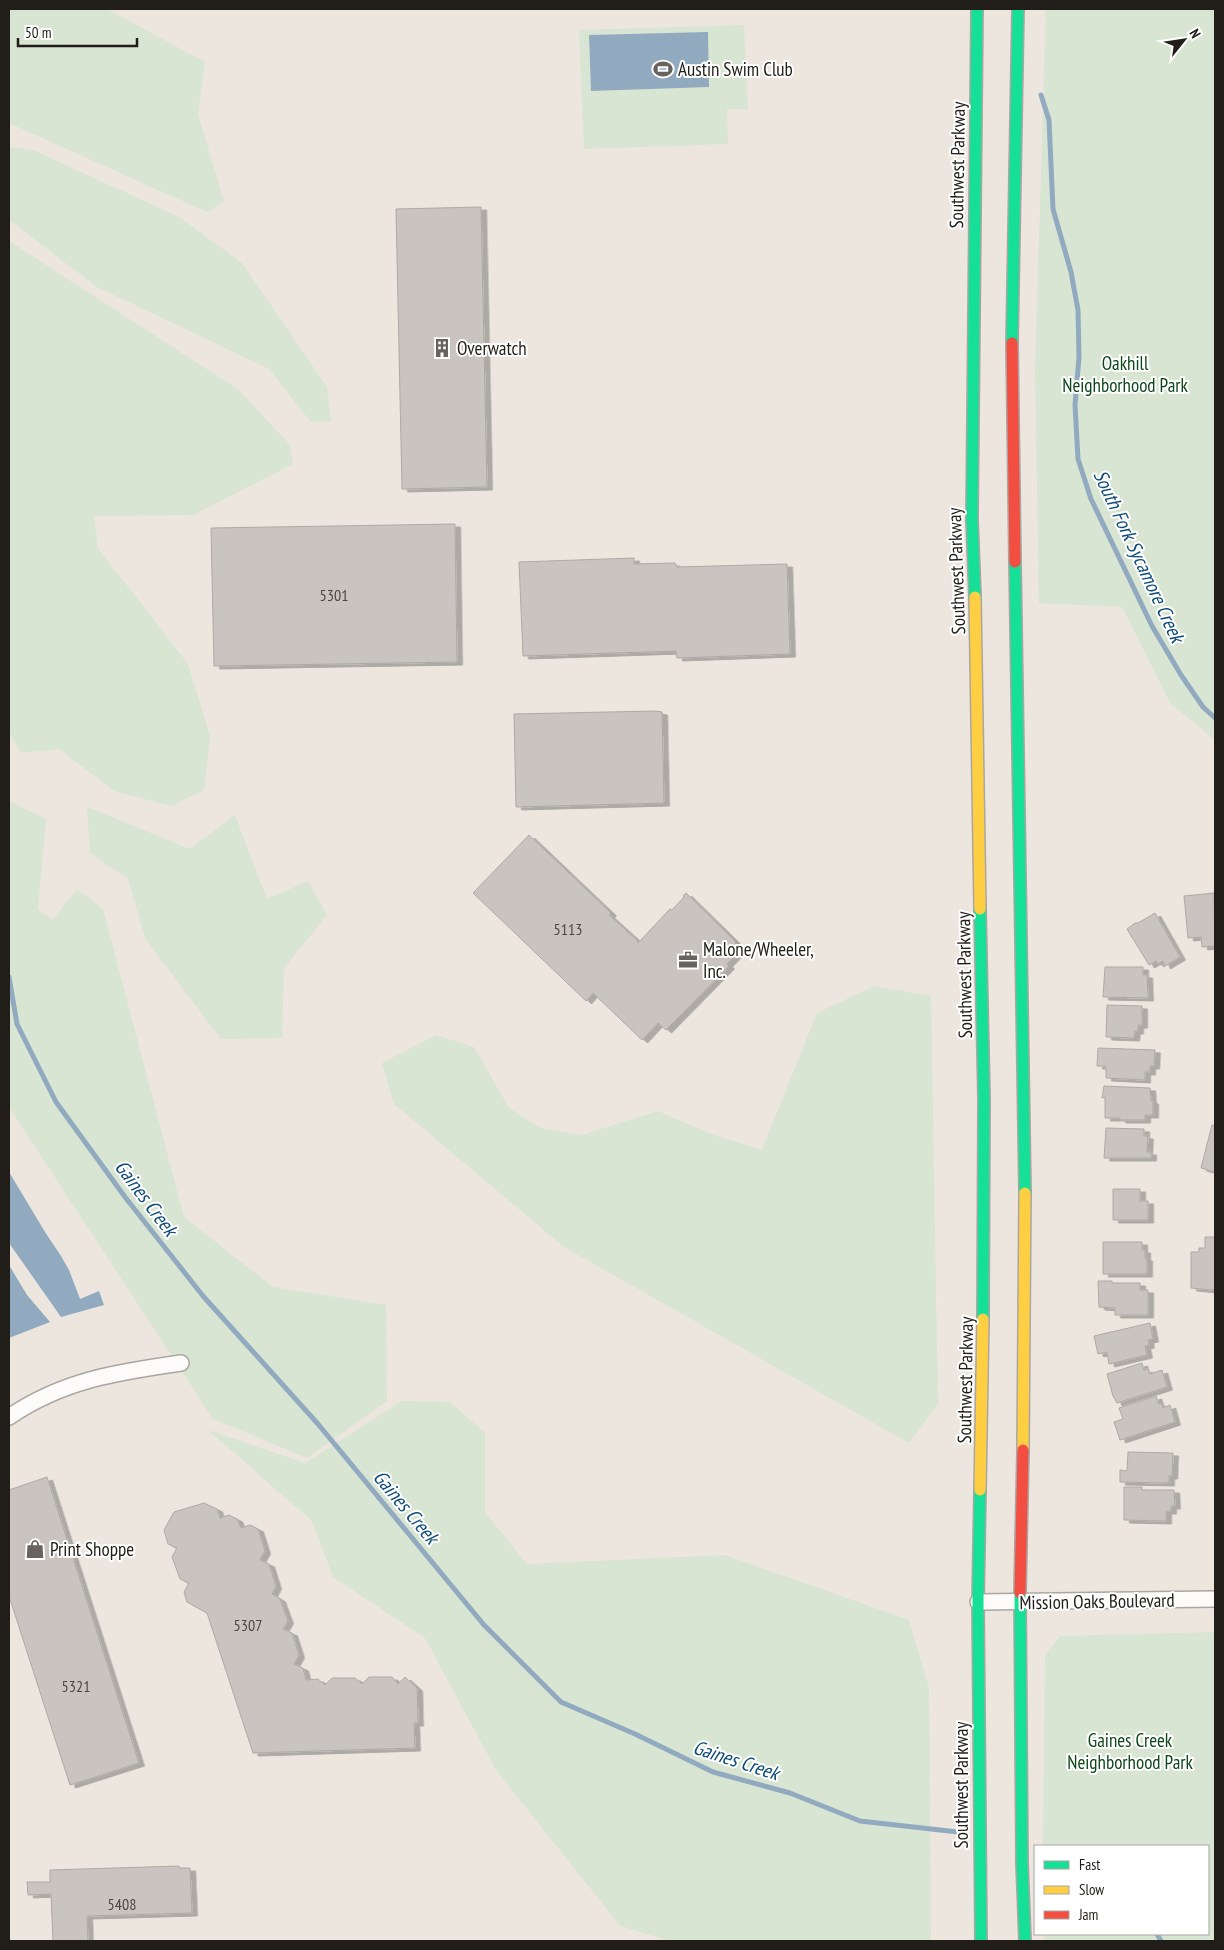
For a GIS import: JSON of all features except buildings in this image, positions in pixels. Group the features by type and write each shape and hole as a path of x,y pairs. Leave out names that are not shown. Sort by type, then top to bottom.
{"main road":[{"name":"Southwest Parkway","path":"977,9 972,512 984,1099 984,1275 978,1602 981,1941"},
{"path":"1018,9 1012,324 1025,1154 1025,1330 1020,1603 1022,1862 1025,1941"}],"street":[{"path":"9,1417 45,1396 81,1381 114,1372 181,1363"},
{"name":"Mission Oaks Boulevard","path":"978,1602 1020,1603 1215,1599"}],"green space":[{"path":"9,9 107,9 205,62 198,114 224,202 207,212 9,123"},
{"name":"Oakhill Neighborhood Park","path":"1046,9 1215,9 1215,740 1170,703 1122,607 1039,603 1035,370"},
{"name":"Austin Swim Club","path":"744,25 748,109 727,109 728,144 584,149 579,30"},
{"path":"9,147 33,150 179,217 242,263 327,387 331,422 311,422 269,369 97,287 9,220"},
{"path":"9,241 239,390 290,445 293,464 193,515 94,516 98,548 188,664 210,736 204,790 171,806 114,791 59,749 22,753 9,733"},
{"path":"9,801 46,819 38,909 53,920 77,889 103,909 184,1217 273,1287 386,1305 387,1401 307,1458 213,1419 9,1107"},
{"path":"87,807 190,849 235,815 267,899 308,881 327,915 284,968 282,1038 221,1039 145,938 128,879 90,853"},
{"path":"874,986 931,996 938,1404 909,1443 564,1247 394,1104 382,1063 436,1035 474,1047 509,1108 540,1128 582,1135 658,1111 711,1134 762,1150 817,1013"},
{"path":"402,1401 450,1402 485,1433 485,1512 527,1564 725,1555 909,1620 929,1688 931,1941 670,1941 620,1926 496,1770 425,1638 333,1577 312,1521 208,1430 305,1463"},
{"name":"Gaines Creek Neighborhood Park","path":"1215,1632 1215,1941 1044,1941 1044,1935 1209,1935 1209,1845 1043,1845 1045,1655 1060,1636"}],"water":[{"path":"708,32 709,87 591,91 589,35"},
{"path":"9,1172 69,1270 80,1299 99,1291 104,1305 61,1317 9,1243"},
{"path":"9,1265 27,1295 50,1322 9,1338"}],"waterway":[{"name":"South Fork Sycamore Creek","path":"1041,95 1049,120 1053,209 1071,272 1078,310 1079,357 1075,405 1078,459 1091,499 1152,626 1181,675 1203,707 1215,718"},
{"name":"Gaines Creek","path":"9,977 17,1024 56,1102 125,1197 203,1296 318,1424 484,1625 561,1702 635,1734 713,1772 790,1793 860,1821 958,1832"},
{"name":"Gaines Creek","path":"1158,1935 1161,1941"}],"traffic: fast":[{"path":"975,597 972,519 977,9"},
{"path":"1012,343 1018,9"},
{"path":"1015,562 1025,1193"},
{"path":"980,909 984,1099 983,1319"},
{"path":"980,1490 978,1602 981,1941"},
{"path":"1020,1593 1022,1862 1025,1941"}],"traffic: slow":[{"path":"975,597 980,909"},
{"path":"1023,1450 1025,1193"},
{"path":"980,1490 983,1319"}],"traffic: jam":[{"path":"1012,343 1015,562"},
{"path":"1020,1593 1023,1450"}],"place":[{"name":"Austin Swim Club","path":"663,69"},
{"name":"Overwatch","path":"442,348"},
{"name":"Malone/Wheeler, Inc.","path":"688,960"},
{"name":"Print Shoppe","path":"35,1549"}]}
